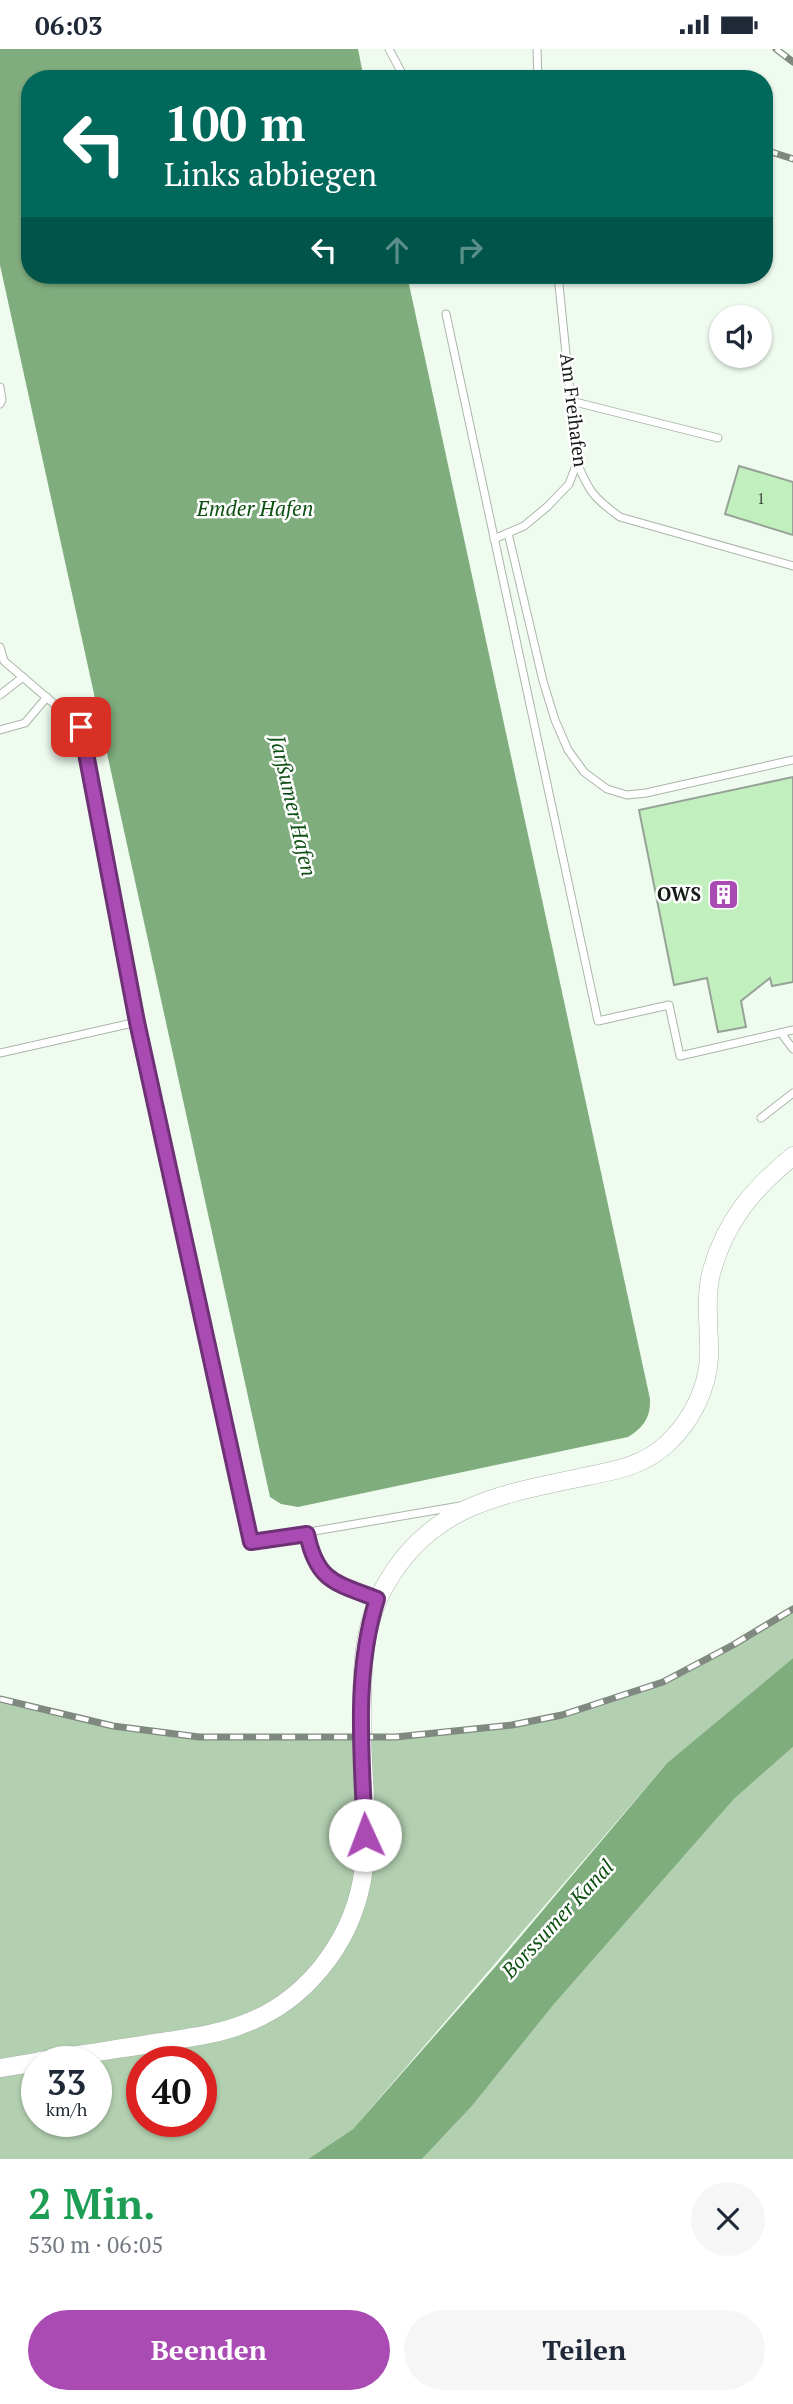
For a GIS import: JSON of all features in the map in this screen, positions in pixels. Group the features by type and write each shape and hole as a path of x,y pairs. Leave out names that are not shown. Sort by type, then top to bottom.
{"street":[{"path":"112,2050 196,2036 260,2018 295,1995 324,1964 341,1940 350,1921 362,1876 365,1835 362,1678 369,1625 377,1599 409,1550 440,1523 478,1503 625,1469 653,1456 680,1430 698,1402 706,1374 709,1287 720,1246 740,1207 753,1190 793,1156"},
{"path":"0,2068 21,2065"}],"lane":[{"path":"389,49 400,70"},
{"path":"537,49 538,70"},
{"name":"Am Freihafen","path":"559,284 577,463 586,488 597,501 620,517 793,566"},
{"path":"446,313 598,1021 669,1005 680,1056 793,1030"},
{"path":"0,387 0,404"},
{"path":"571,401 718,438"},
{"path":"494,538 524,526 548,506 569,484 577,463"},
{"path":"508,533 543,681 555,720 568,750 584,772 607,789 627,795 793,760"},
{"path":"0,647 4,661 81,727 137,1022 251,1542 478,1503"},
{"path":"0,695 23,677"},
{"path":"0,730 25,723 47,697"},
{"path":"0,1053 137,1022"},
{"path":"781,1033 793,1049"},
{"path":"761,1118 793,1093"},
{"path":"307,1534 311,1554 322,1573 342,1585 377,1599"}],"shaded area":[{"path":"793,1609 793,1658 667,1763 353,2129 308,2159 0,2159 0,1699 114,1726 199,1737 396,1737 512,1725 562,1715 663,1682"},
{"path":"793,1747 793,2159 422,2159 472,2106 555,2003 734,1799"}],"water":[{"name":"Emder Hafen","path":"0,49 358,49 362,70 21,70 21,284 409,284 650,1399 645,1421 628,1437 298,1507 281,1504 270,1497 0,265"},
{"name":"Borssumer Kanal","path":"793,1658 793,1747 734,1799 555,2003 472,2106 422,2159 308,2159 353,2129 496,1966 667,1763"}],"building":[{"path":"739,466 793,482 793,535 725,514"},
{"name":"OWS","path":"793,777 793,982 772,986 770,978 741,1001 746,1027 718,1032 707,978 674,985 639,810"}],"railway":[{"path":"776,49 793,62"},
{"path":"773,153 793,159"},
{"path":"0,1699 113,1726 199,1737 396,1737 512,1725 562,1715 663,1682 793,1609"}],"place":[{"name":"OWS","path":"724,894"}],"route":[{"path":"81,727 137,1022 251,1542 307,1534 311,1554 322,1573 333,1581 377,1599 369,1625 362,1678 365,1835"}],"water label":[{"name":"Jarßumer Hafen","path":"293,806"}]}
